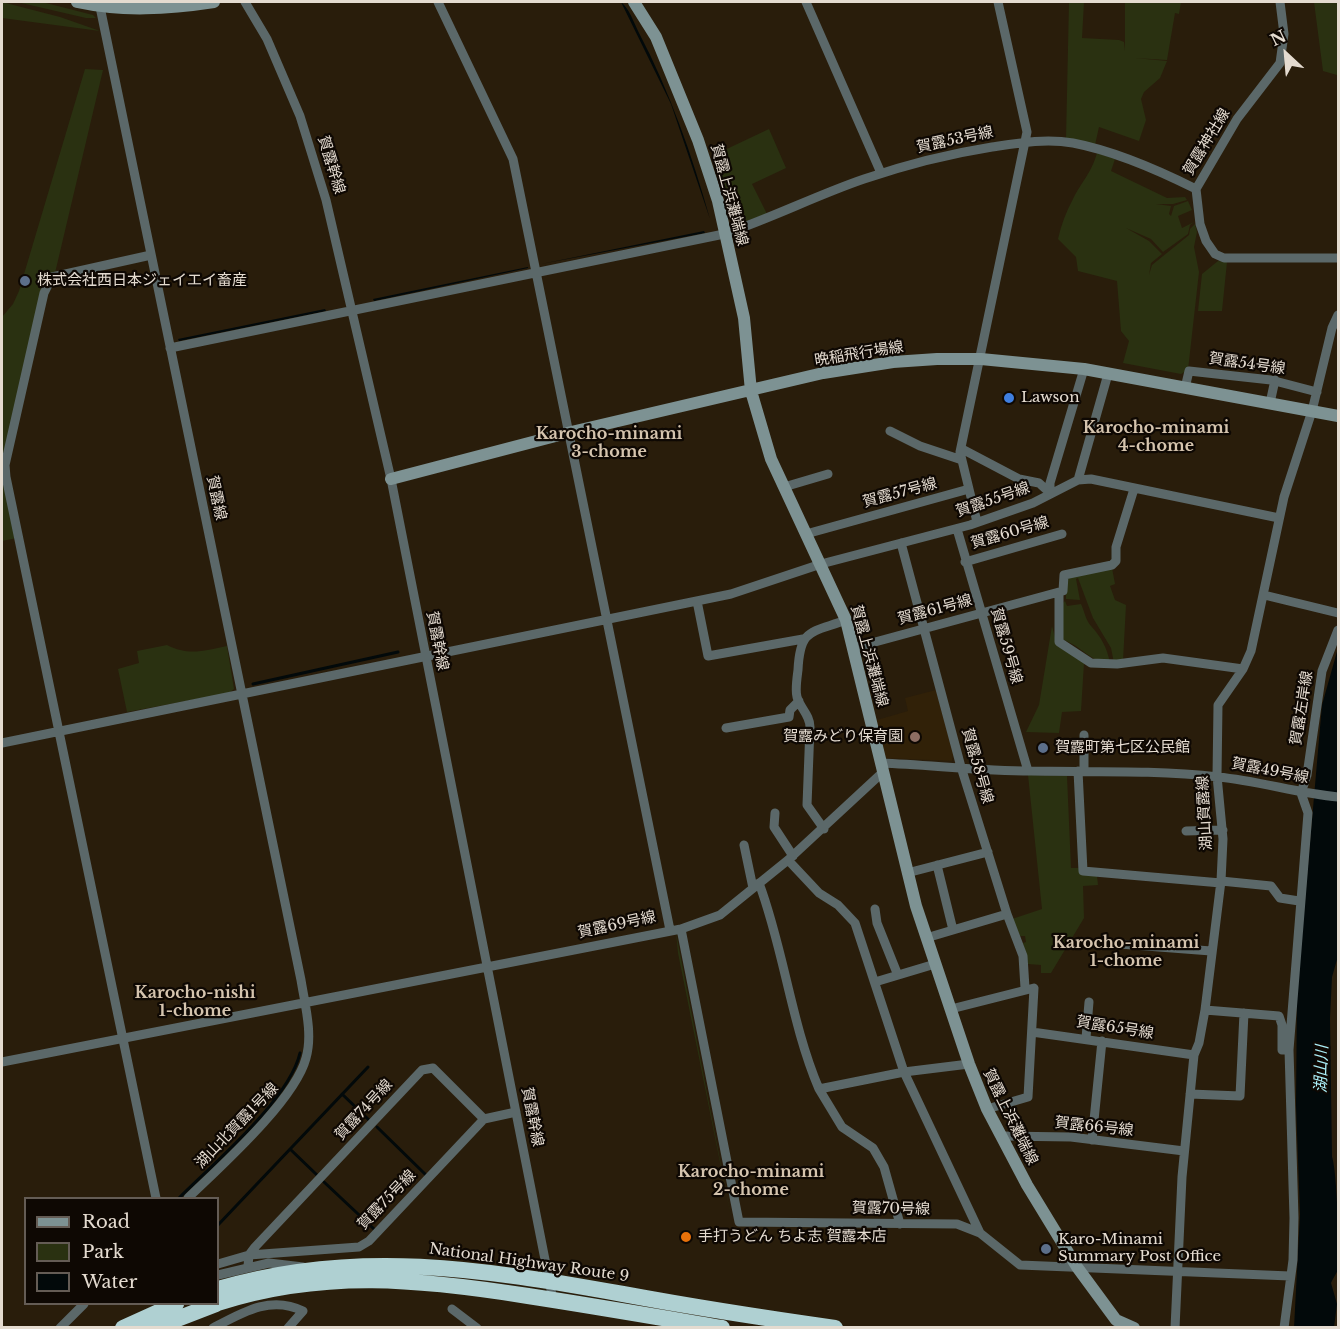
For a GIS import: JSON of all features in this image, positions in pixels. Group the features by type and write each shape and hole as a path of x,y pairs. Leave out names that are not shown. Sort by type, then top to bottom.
{"highway":[{"name":"National Highway Route 9","path":"219,1289 311,1269 360,1264 411,1265 549,1281 835,1328"},
{"path":"219,1303 290,1286 358,1279 438,1283 722,1328"},
{"path":"123,1328 174,1305"},
{"path":"157,1314 206,1305"}],"street":[{"path":"77,2 180,7 214,2"},
{"name":"賀露幹線","path":"245,2 267,39 300,116 326,200 352,309 391,479 424,656 553,1300"},
{"path":"438,2 510,152 670,930"},
{"name":"賀露上浜灘端線","path":"634,2 656,37 698,140 744,318 751,391 771,459 846,620 907,873 926,938 969,1064 987,1109 1026,1185 1077,1267 1116,1320 1134,1328"},
{"path":"806,2 881,173"},
{"path":"977,522 962,454 1027,132 998,2"},
{"name":"賀露神社線","path":"1280,2 1284,34 1280,63 1237,119 1196,189 1200,224 1206,241 1215,254 1224,258 1338,258"},
{"name":"賀露線","path":"100,4 305,1001"},
{"name":"賀露53号線","path":"170,348 724,234 772,218 881,173 956,152 1026,142 1073,143 1116,155 1196,189"},
{"path":"151,255 52,277 44,293 5,465 120,1039 156,1197"},
{"name":"湖山賀露線","path":"1175,1328 1184,1151 1194,1055 1199,1043 1205,1010 1221,882 1223,830 1217,776 1218,705 1243,669 1251,651 1279,518 1312,411 1332,328 1338,315"},
{"name":"晩稲飛行場線","path":"391,479 567,433 823,373 893,362 981,359 1084,369 1338,416"},
{"path":"1050,493 1050,483 1084,369"},
{"name":"賀露54号線","path":"1185,388 1189,371 1275,380 1317,392"},
{"path":"1108,374 1078,480 1091,479 1279,518"},
{"path":"1270,403 1275,380"},
{"path":"890,430 920,446 962,454 1019,479 1039,483 1050,493"},
{"path":"784,487 828,474"},
{"name":"賀露55号線","path":"2,742 748,590 821,564 957,529 1033,504 1078,480"},
{"name":"賀露57号線","path":"806,534 969,489"},
{"path":"1134,489 1116,547 1116,561 1112,565 1064,575 1063,591 1059,592 1059,642 1091,663 1117,664 1163,658 1243,669"},
{"name":"賀露59号線","path":"957,529 1028,771"},
{"name":"賀露60号線","path":"965,562 1062,534"},
{"name":"賀露58号線","path":"901,543 961,767 1007,914 1023,956 1025,988 1034,988 1032,1032"},
{"name":"賀露61号線","path":"853,648 1059,592"},
{"path":"1264,595 1338,613"},
{"path":"697,601 708,656 803,639 812,632 846,620"},
{"name":"賀露左岸線","path":"1300,793 1307,775 1322,671 1338,630"},
{"path":"803,639 799,652 796,696 810,721 807,805 824,829"},
{"path":"726,728 789,717 790,710 799,700"},
{"path":"1084,735 1081,771 1083,871 1270,886 1280,898 1299,901"},
{"name":"賀露49号線","path":"882,768 961,767 1217,776 1268,784 1300,793 1338,797"},
{"name":"賀露69号線","path":"2,1062 681,929 720,915 824,829 882,768"},
{"path":"1284,1328 1294,1218 1289,1050 1299,901 1308,813 1300,793"},
{"path":"775,813 774,827 791,858 819,893 838,905 855,923 904,1072 980,1233"},
{"path":"1186,831 1223,830"},
{"path":"744,845 756,885 774,923 806,1058 819,1089 842,1126 873,1148 884,1167 900,1224"},
{"path":"907,873 988,852"},
{"path":"937,865 953,930"},
{"path":"876,909 877,923 897,973"},
{"path":"926,938 1007,914"},
{"name":"賀露70号線","path":"681,929 739,1222 957,1224 980,1233 1020,1265 1290,1276"},
{"path":"1107,942 1211,951"},
{"path":"876,982 897,973 935,964"},
{"path":"951,1009 1025,988"},
{"name":"湖山北賀露1号線","path":"189,1197 288,1096 299,1078 306,1058 309,1038 305,1001"},
{"path":"1086,1038 1089,1002"},
{"path":"1205,1010 1280,1016 1281,1050 1289,1050"},
{"path":"1190,1094 1240,1096 1244,1014"},
{"path":"987,1109 1028,1097 1032,1032"},
{"name":"賀露65号線","path":"1032,1032 1194,1055"},
{"path":"1092,1140 1102,1041"},
{"path":"819,1089 904,1072 969,1064"},
{"name":"賀露74号線","path":"249,1255 422,1070 433,1068 484,1119"},
{"path":"484,1119 516,1112"},
{"name":"賀露75号線","path":"219,1264 249,1255 359,1247 369,1241 484,1119"},
{"name":"賀露66号線","path":"1002,1136 1092,1140 1184,1151"},
{"path":"248,1266 249,1255"},
{"path":"219,1275 248,1266 269,1263 311,1269"},
{"path":"213,1328 235,1316 274,1302 289,1304 303,1311 288,1328"},
{"path":"60,1328 83,1305"},
{"path":"452,1309 477,1328"}],"shaded area":[{"name":"賀露みどり保育園","path":"936,690 953,754 952,761 886,758 877,720 908,711 905,698"}],"green space":[{"path":"2,2 60,17 100,31 2,18"},
{"path":"17,2 42,2 93,15 96,18 86,18"},
{"path":"1069,2 1084,2 1082,38 1119,40 1124,42 1125,51 1125,2 1181,2 1179,14 1175,13 1167,60 1135,58 1167,61 1160,78 1144,92 1141,99 1146,120 1139,141 1099,127 1095,145 1066,139"},
{"path":"1314,2 1338,2 1337,75 1323,71"},
{"path":"85,69 103,70 55,273 52,275 4,458 17,538 2,541 2,317 13,304 19,291"},
{"path":"769,129 786,168 752,184 767,214 740,223 732,219 714,155"},
{"path":"1097,153 1115,159 1111,171 1167,198 1185,197 1187,200 1173,204 1156,204 1171,206 1169,214 1171,216 1174,206 1188,201 1192,210 1178,216 1182,228 1194,222 1190,225 1188,234 1163,252 1151,239 1126,228 1149,241 1162,254 1151,263 1149,275 1152,265 1189,235 1190,229 1195,224 1197,232 1194,247 1199,272 1188,370 1181,374 1123,363 1129,341 1121,331 1117,281 1078,271 1076,257 1058,239 1068,209"},
{"path":"1218,261 1227,262 1222,311 1198,311 1202,274"},
{"path":"1112,568 1115,584 1110,586 1115,600 1126,605 1123,661 1114,663 1111,648 1093,618 1078,578 1076,579 1080,600 1066,599 1066,578"},
{"path":"1065,601 1067,606 1081,604 1088,621 1103,643 1110,663 1096,660 1063,640 1062,604"},
{"path":"1052,626 1057,645 1084,663 1081,711 1062,712 1059,733 1026,732 1039,705"},
{"path":"167,645 189,651 203,651 227,646 234,689 229,693 127,712 118,669 139,663 137,651"},
{"path":"1028,775 1067,776 1071,868 1079,868 1097,876 1098,885 1083,886 1084,918 1051,973 1041,973 1041,965 1028,964 1023,943 1026,942 1025,936 1020,936 1012,919 1042,909"},
{"path":"676,933 733,1227 678,953"}],"water":[{"path":"621,2 631,16 670,101 696,171 710,219 671,104"},
{"path":"704,231 705,233 541,264"},
{"path":"528,267 374,301 373,299"},
{"path":"325,309 326,311 179,341 178,339"},
{"name":"湖山川","path":"1338,648 1338,956 1332,977 1330,1018 1332,1157 1337,1195 1339,1250 1338,1270 1331,1283 1337,1304 1334,1327 1294,1328 1300,1214 1296,1105 1297,992 1322,705"}],"waterway":[{"path":"253,684 398,652"},
{"path":"180,1197 249,1130 266,1110 293,1071 300,1053"},
{"path":"219,1224 368,1067"},
{"path":"342,1094 369,1120"},
{"path":"377,1127 426,1175"},
{"path":"290,1149 317,1175"},
{"path":"324,1182 374,1229"}],"place":[{"name":"株式会社西日本ジェイエイ畜産","path":"25,281"},
{"name":"Lawson","path":"1009,398"},
{"name":"賀露みどり保育園","path":"915,737"},
{"name":"賀露町第七区公民館","path":"1043,748"},
{"name":"手打うどん ちよ志 賀露本店","path":"686,1237"},
{"name":"Karo-Minami Summary Post Office","path":"1046,1249"}],"district":[{"name":"Karocho-minami 4-chome","path":"1156,437"},
{"name":"Karocho-minami 3-chome","path":"609,443"},
{"name":"Karocho-minami 1-chome","path":"1126,952"},
{"name":"Karocho-nishi 1-chome","path":"195,1002"},
{"name":"Karocho-minami 2-chome","path":"751,1181"}]}
